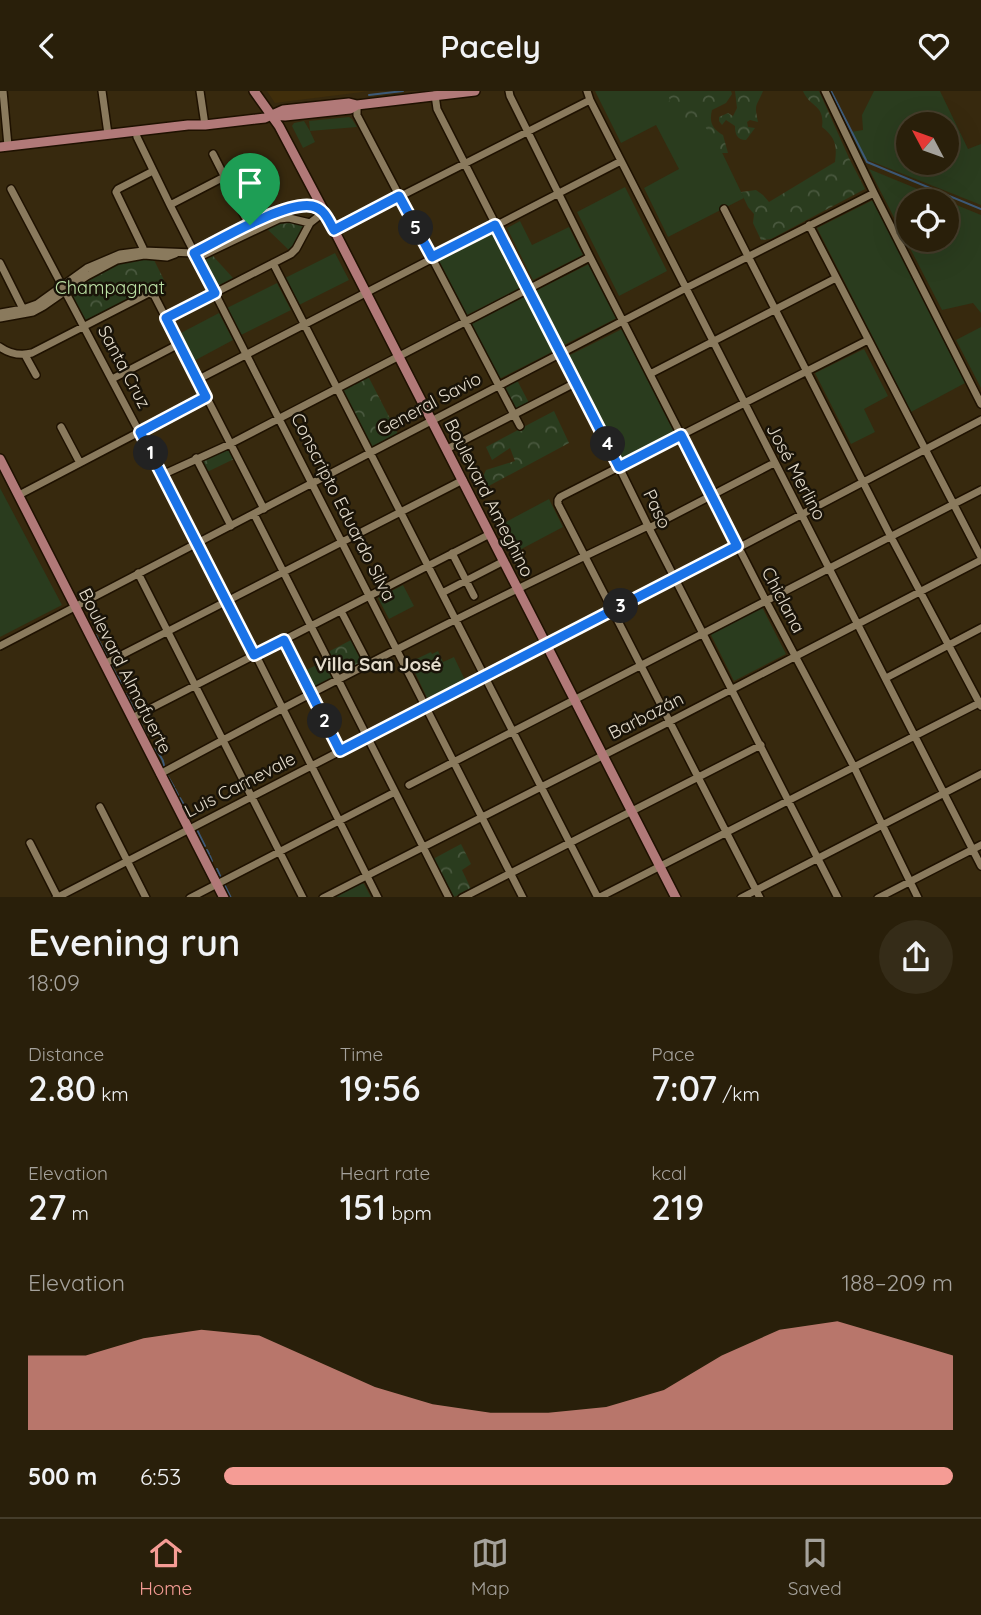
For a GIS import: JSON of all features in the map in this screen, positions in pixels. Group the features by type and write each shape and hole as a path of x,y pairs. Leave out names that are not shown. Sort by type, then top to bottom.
{"main road":[{"name":"Boulevard Ameghino","path":"254,91 272,115 334,230 675,897"},
{"path":"4,147 265,118 272,115 350,109 357,105 475,91"},
{"name":"Boulevard Almafuerte","path":"0,459 224,897"}],"street":[{"path":"3,91 4,147"},
{"path":"102,91 108,134"},
{"path":"200,91 204,123"},
{"name":"Chiclana","path":"509,91 590,257 918,897"},
{"name":"José Merlino","path":"587,91 712,342 981,866"},
{"path":"825,91 981,404"},
{"name":"Paso","path":"435,95 437,109 495,225 838,897"},
{"path":"334,230 590,100"},
{"path":"357,105 357,115 520,426"},
{"name":"Conscripto Eduardo Silva","path":"136,131 170,205 522,897"},
{"path":"213,154 251,228"},
{"path":"197,380 621,162"},
{"path":"144,253 116,192 153,171"},
{"path":"170,205 224,177"},
{"name":"Santa Cruz","path":"11,189 228,600 377,897"},
{"name":"General Savio","path":"0,646 686,288 874,193"},
{"path":"0,319 24,311 45,299 104,259 120,254 180,252 196,255 296,207 311,206 324,212 310,223 291,254 166,318"},
{"path":"600,897 981,704 919,592 724,209"},
{"path":"251,228 284,218 310,223"},
{"path":"809,225 981,559"},
{"path":"162,475 230,444 590,257"},
{"path":"0,263 24,311"},
{"path":"273,263 597,897"},
{"path":"650,374 836,278"},
{"path":"0,347 12,354 32,353 149,293 154,295 264,509"},
{"path":"0,313 24,311"},
{"path":"867,340 561,497 558,504 758,894 818,858 981,774"},
{"path":"112,379 179,344"},
{"path":"25,355 36,375"},
{"path":"447,449 575,383"},
{"path":"19,495 206,397"},
{"name":"Luis Carnevale","path":"57,897 981,420"},
{"path":"61,427 80,463"},
{"path":"196,458 231,526"},
{"path":"160,774 517,588 712,496 774,463"},
{"path":"104,664 463,480"},
{"path":"409,785 981,490"},
{"path":"254,514 448,897"},
{"path":"132,718 490,534"},
{"path":"452,553 474,596"},
{"name":"Barbazán","path":"325,897 981,559"},
{"path":"442,593 504,561"},
{"path":"138,573 303,897"},
{"path":"341,611 369,665"},
{"path":"886,678 981,628"},
{"path":"284,640 340,751"},
{"path":"464,897 761,745"},
{"path":"192,897 395,792"},
{"path":"100,807 145,897"},
{"path":"30,843 57,897"},
{"path":"880,897 981,845"}],"shaded area":[{"path":"267,91 370,91 275,103"}],"green space":[{"path":"595,91 668,91 702,111 744,198 668,237 644,188 679,169 656,125 621,143"},
{"path":"666,91 731,91 726,103 712,110 711,118 714,128 723,135 728,153 720,153 701,119 696,117 686,124 667,104 670,100"},
{"path":"735,91 763,91 756,106 758,122 747,122 748,127 755,128 746,140 737,136 735,126 726,120 722,125 719,121 719,117 728,113 733,116 737,108"},
{"path":"803,91 819,91 865,189 771,239 761,240 753,223 754,214 741,192 756,190 769,202 835,162 833,139 822,127 819,110"},
{"path":"874,91 940,91 950,112 896,112 896,171 863,158 851,132 863,130 862,115"},
{"path":"349,117 357,127 310,131 309,121"},
{"path":"304,121 315,142 303,148 292,126"},
{"path":"959,130 968,149 981,144 981,205 959,196 959,189 941,189 906,175 959,175"},
{"path":"869,169 918,189 896,189 896,221"},
{"path":"625,187 667,271 619,296 577,212"},
{"path":"873,200 896,245 896,252 900,252 967,382 911,412 817,228"},
{"path":"959,206 981,215 981,313 973,303 942,310 912,252 959,252"},
{"path":"288,221 304,226 290,251 265,227"},
{"path":"520,221 532,245 569,227 583,255 533,280 507,228"},
{"path":"494,233 522,287 467,315 439,261"},
{"path":"335,253 349,280 299,305 285,278"},
{"path":"213,256 233,278 216,287 203,261"},
{"name":"Champagnat","path":"140,258 153,258 164,280 149,291 86,321 70,292 72,289 109,266"},
{"path":"589,264 617,318 562,346 535,291"},
{"path":"277,283 291,310 241,335 227,308"},
{"path":"526,296 554,351 499,379 471,324"},
{"path":"219,313 233,340 192,362 177,335"},
{"path":"981,327 981,388 956,340"},
{"path":"622,329 675,434 620,461 568,356"},
{"path":"864,349 888,396 864,409 875,432 851,444 815,373"},
{"path":"368,376 399,436 373,448 343,393 345,388"},
{"path":"517,380 529,403 518,409 505,389"},
{"path":"554,411 569,443 485,488 481,481 486,470 515,461 510,448 492,460 486,447"},
{"path":"227,449 234,459 207,472 202,459"},
{"path":"0,488 62,605 0,637"},
{"path":"549,499 563,527 512,554 498,526"},
{"path":"403,585 414,606 389,619 378,598"},
{"path":"762,607 786,654 734,681 710,633"},
{"path":"353,639 364,663 341,674 328,652"},
{"path":"438,651 443,662 454,657 465,680 427,698 410,662"},
{"path":"327,660 334,679 313,690 302,672"},
{"path":"461,844 471,864 462,870 471,889 454,897 433,859"},
{"path":"362,883 371,897 335,897"}],"waterway":[{"path":"369,95 403,91"},
{"path":"831,91 867,162 981,209"},
{"path":"96,635 108,659"},
{"path":"111,665 121,683"},
{"path":"126,694 136,713"},
{"path":"141,724 147,736"},
{"path":"153,748 161,756 164,767"},
{"path":"167,775 174,787"},
{"path":"175,789 178,795"},
{"path":"180,798 184,805"},
{"path":"187,811 189,816"},
{"path":"197,830 205,846"},
{"path":"207,850 209,854"},
{"path":"210,856 212,861"},
{"path":"217,869 221,878"},
{"path":"224,884 230,897"}],"district":[{"name":"Villa San José","path":"378,664"}],"route":[{"path":"399,196 432,257 495,225 619,467 681,435 737,546 340,751 284,640 254,655 140,432 206,397 166,318 215,293 194,253 250,225 289,209 311,206 324,212 334,230 399,196"}]}
